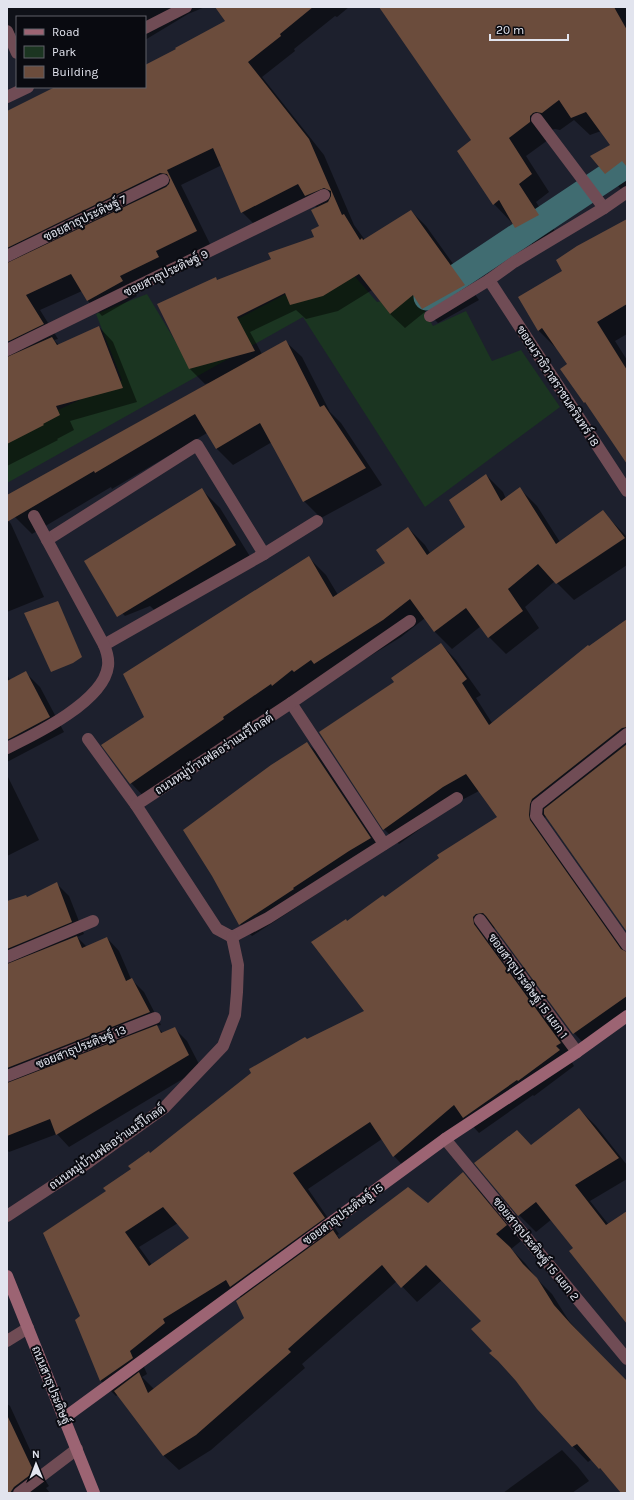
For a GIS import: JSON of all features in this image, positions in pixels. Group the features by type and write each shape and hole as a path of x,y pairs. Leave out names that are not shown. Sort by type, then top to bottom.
{"street":[{"path":"146,27 186,7"},
{"path":"7,31 16,51"},
{"path":"7,97 26,88"},
{"path":"536,118 604,208"},
{"name":"ซอยสาธุประดิษฐ์ 7","path":"7,256 163,180"},
{"path":"430,316 489,280 514,262 604,208 627,192"},
{"name":"ซอยสาธุประดิษฐ์ 9","path":"7,350 324,195"},
{"name":"ซอยนราธิวาสราชนครินทร์ 18","path":"489,280 627,491"},
{"path":"47,540 197,445 264,554"},
{"path":"7,748 64,718 95,691 104,679 108,666 108,656 104,645 34,516"},
{"path":"104,645 264,554 317,521"},
{"name":"ถนนหมู่บ้านฟลอร่าแมรีโกลด์","path":"136,805 292,703 410,621"},
{"path":"292,703 384,844"},
{"path":"627,734 537,805 536,816 627,945"},
{"path":"88,739 136,805 217,929 232,937 268,918 457,798"},
{"name":"ซอยสาธุประดิษฐ์ 15 แยก 1","path":"480,920 577,1052"},
{"path":"7,957 93,921"},
{"name":"ถนนหมู่บ้านฟลอร่าแมรีโกลด์","path":"7,1216 89,1162 164,1108 223,1046 235,1016 237,992 238,965 232,937"},
{"name":"ซอยสาธุประดิษฐ์ 15","path":"64,1418 445,1139 577,1052 627,1016"},
{"name":"ซอยสาธุประดิษฐ์ 13","path":"7,1076 155,1018"},
{"name":"ซอยสาธุประดิษฐ์ 15 แยก 2","path":"445,1139 627,1359"},
{"name":"ถนนสาธุประดิษฐ์","path":"7,1276 94,1493"},
{"path":"7,1341 28,1328"},
{"path":"19,1493 77,1449"}],"green space":[{"path":"352,273 377,302 415,295 433,326 466,311 492,361 521,350 560,407 425,507 303,317 7,483 7,434 122,380 96,314 147,294 180,349 286,294"}],"building":[{"path":"215,7 313,7 280,34 281,36 248,62 309,139 342,215 344,214 360,240 362,238 363,240 411,210 465,285 422,309 413,295 390,314 359,274 323,296 290,305 285,293 237,317 255,351 189,369 157,304 216,277 217,280 271,259 268,253 314,237 311,230 319,226 311,210 328,202 331,196 331,191 324,188 305,196 298,184 241,213 213,148 167,170 197,231 156,251 159,257 120,276 123,281 87,301 71,274 26,295 44,324 7,342 7,263 166,187 170,180 167,174 160,173 7,248 7,111 53,88 146,88 146,64 225,21"},
{"path":"379,7 614,7 627,30 627,167 622,161 605,174 590,156 610,145 586,112 571,118 559,100 542,113 533,113 530,116 530,122 509,138 532,174 519,184 539,215 515,228 499,200 493,205 457,151 471,140"},
{"path":"627,219 627,304 597,322 627,370 627,464 585,402 584,403 560,369 567,364 542,328 538,331 518,297 562,271 556,260 577,246"},
{"path":"99,326 123,388 56,406 60,415 7,444 7,357 52,337 57,345"},
{"path":"286,340 320,407 324,405 366,468 303,502 260,423 216,449 195,414 95,473 94,471 7,522 7,495"},
{"path":"486,474 501,501 520,487 556,544 603,510 625,538 556,584 538,564 508,589 523,611 488,638 466,608 434,632 410,599 383,620 314,664 311,660 294,672 292,670 272,686 271,684 223,717 224,719 130,784 101,745 144,717 123,674 309,556 333,597 385,563 376,550 408,527 427,555 465,527 449,500"},
{"path":"202,488 236,545 117,617 84,561"},
{"path":"58,601 82,657 73,663 51,672 24,613"},
{"path":"627,619 627,727 622,728 532,799 529,815 530,820 621,949 627,952 627,996 573,1034 486,916 483,913 476,914 473,917 474,924 561,1043 556,1046 560,1050 518,1081 517,1080 463,1118 454,1105 393,1157 370,1122 293,1173 325,1218 230,1287 226,1280 163,1319 165,1323 130,1351 133,1358 100,1381 75,1320 80,1316 43,1233 106,1191 103,1188 131,1169 128,1166 149,1151 150,1153 251,1073 249,1069 305,1037 307,1039 364,1011 311,942 346,919 347,921 383,895 385,897 439,858 437,855 497,817 466,774 443,787 383,830 319,732 394,682 391,678 441,643 467,679 462,683 489,725 588,645 589,646","holes":["163,1207 189,1238 149,1266 125,1232"]},
{"path":"26,671 50,717 7,740 7,681"},
{"path":"307,742 371,838 349,851 239,925 212,876 183,830 271,765"},
{"path":"627,744 627,932 544,814 544,809"},
{"path":"57,882 72,922 7,949 7,901 26,895 27,897"},
{"path":"77,936 82,948 107,937 126,981 132,978 150,1012 7,1068 7,964"},
{"path":"157,1025 161,1033 175,1027 189,1055 56,1135 50,1119 7,1136 7,1083"},
{"path":"579,1108 619,1158 575,1185 606,1225 627,1211 627,1324 569,1251 573,1248 536,1202 518,1216 474,1163 517,1130 531,1145"},
{"path":"463,1172 507,1225 496,1234 510,1247 523,1264 537,1278 554,1305 570,1323 627,1381 627,1493 621,1493 577,1444 572,1447 537,1409 516,1381 489,1353 492,1351 471,1329 481,1321 426,1265 401,1288 382,1265 288,1349 291,1352 196,1435 163,1456 114,1391 139,1372 148,1393 244,1318 236,1301 333,1230 339,1239 408,1187 428,1203"},
{"path":"7,1415 34,1472 14,1487 10,1493 7,1493"}],"waterway":[{"path":"427,297 627,164"}]}
